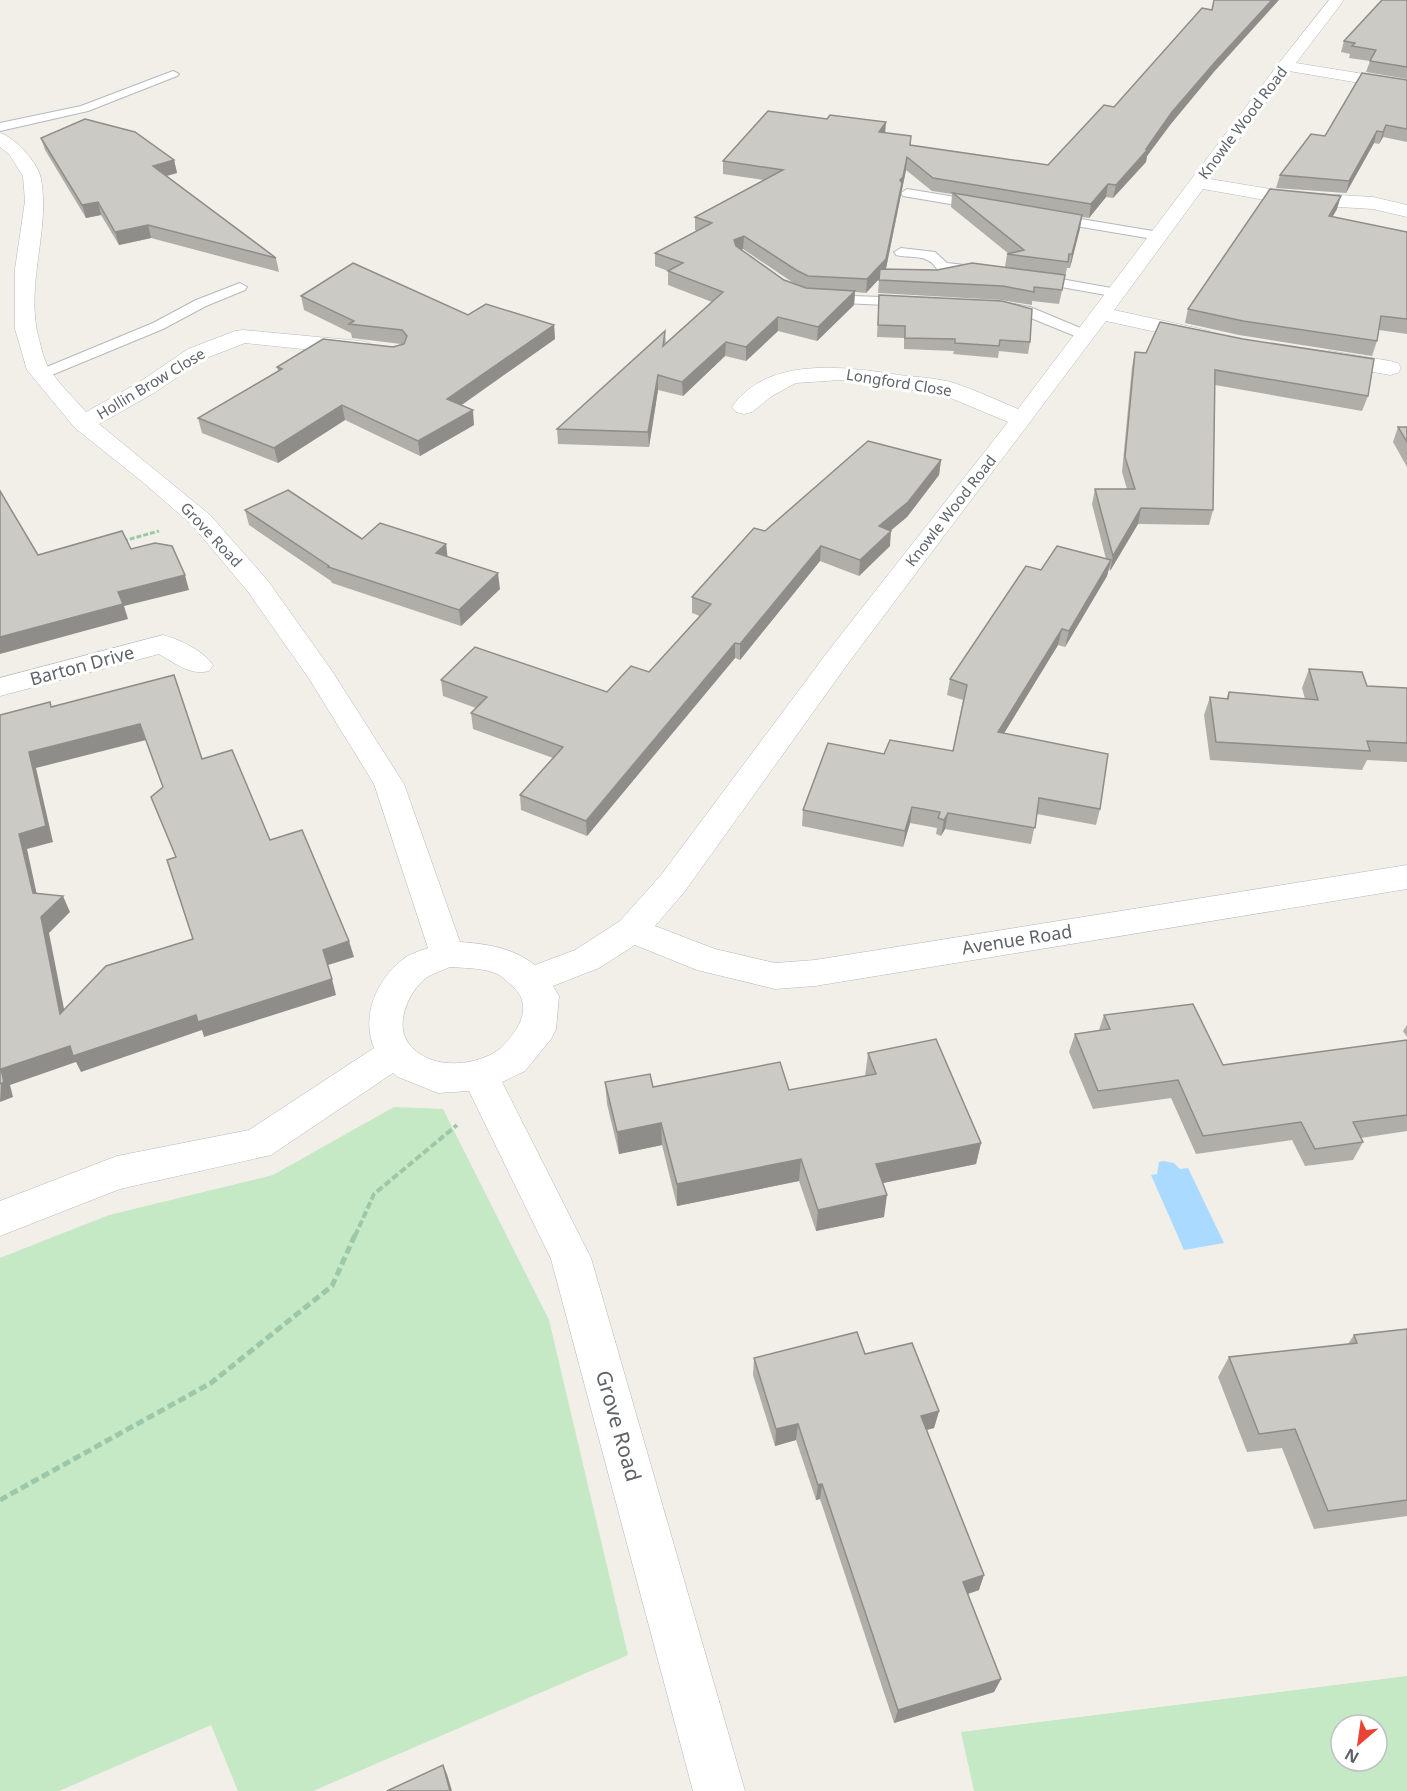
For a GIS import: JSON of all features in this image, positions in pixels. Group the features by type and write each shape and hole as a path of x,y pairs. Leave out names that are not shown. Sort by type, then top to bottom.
{"street":[{"name":"Knowle Wood Road","path":"531,981 587,959 632,930 673,883 839,656 1102,314 1285,66 1337,0"},
{"path":"1285,66 1407,86"},
{"name":"Grove Road","path":"0,138 16,151 32,176 34,201 25,269 26,329 38,370 83,423 154,478 201,520 259,587 322,677 389,784 447,954"},
{"path":"1198,183 1288,198 1373,203 1407,211"},
{"path":"1102,314 1227,342"},
{"name":"Hollin Brow Close","path":"83,423 146,388 196,354 243,336 385,351"},
{"path":"1305,355 1390,368"},
{"name":"Longford Close","path":"744,407 764,391 790,377 841,373 946,388 1022,419"},
{"name":"Barton Drive","path":"0,687 164,632 199,665"},
{"name":"Avenue Road","path":"632,930 709,961 775,976 815,973 1407,877"},
{"path":"447,954 484,957 507,963 531,981 541,996 538,1029 512,1061 486,1086 438,1078 411,1067 394,1053 386,1033 386,1012 394,993 416,968 447,954"},
{"path":"0,1219 117,1173 258,1144 394,1053"},
{"name":"Grove Road","path":"486,1086 571,1258 719,1791"}],"lane":[{"path":"0,127 84,109 173,74"},
{"path":"907,193 998,208"},
{"path":"1033,214 1159,236"},
{"path":"901,252 936,257 941,261 936,269 993,272"},
{"path":"1014,275 1117,293"},
{"path":"42,374 148,330 201,303 240,287"},
{"path":"814,298 929,303"},
{"path":"984,305 1025,310 1085,336"}],"path":[{"path":"123,541 201,520"},
{"path":"0,1500 211,1383 332,1286 374,1194 486,1086"}],"green space":[{"path":"394,1107 443,1109 549,1320 628,1655 313,1791 238,1791 211,1725 59,1791 0,1791 0,1258 109,1215 273,1175"},
{"path":"1407,1676 1407,1791 974,1791 961,1732"}],"water":[{"path":"1159,1162 1174,1163 1180,1169 1188,1168 1224,1243 1184,1250 1151,1175 1157,1174"}],"building":[{"path":"1214,0 1272,0 1172,112 1146,149 1148,149 1116,185 1108,184 1091,204 933,178 907,157 903,177 900,180 902,183 886,259 867,279 808,276 744,236 734,240 736,246 784,280 806,288 855,291 818,327 778,317 746,347 726,342 682,382 658,375 648,432 557,429 665,331 663,346 723,292 668,271 683,263 655,253 712,223 695,217 783,170 723,161 768,111 827,119 830,115 886,122 879,132 911,136 910,145 1048,165 1104,105 1114,107 1202,8 1212,10"},
{"path":"1382,0 1407,0 1407,67 1370,61 1376,50 1352,46 1355,43 1344,41"},
{"path":"1362,73 1407,80 1407,129 1386,125 1383,132 1377,131 1349,181 1280,175 1311,134 1325,136"},
{"path":"85,119 135,132 174,160 153,166 276,258 148,225 115,232 98,202 82,205 41,138"},
{"path":"1270,189 1341,196 1329,216 1407,232 1407,319 1381,316 1377,341 1243,321 1188,309"},
{"path":"953,193 1082,215 1068,262 1007,254 1024,250"},
{"path":"353,263 468,315 486,304 554,325 447,399 473,410 418,441 342,405 274,448 198,418 282,369 277,367 323,339 393,347 404,344 407,336 402,330 349,324 354,321 301,296"},
{"path":"972,263 1065,275 1062,290 1034,287 1034,292 1003,286 879,280 880,269 937,270"},
{"path":"879,295 1002,301 1032,309 1030,342 1000,340 999,346 955,343 955,339 905,338 905,326 878,325"},
{"path":"1160,322 1243,339 1374,359 1368,396 1215,370 1213,510 1141,508 1113,556 1095,489 1135,489 1125,457 1135,352 1146,353"},
{"path":"1398,427 1407,427 1407,442"},
{"path":"868,441 941,460 908,502 879,526 891,531 860,560 821,546 740,644 735,643 586,821 520,795 563,747 471,713 487,697 441,680 475,647 607,692 631,666 649,672 711,604 692,597 754,528 765,531"},
{"path":"288,490 362,539 380,523 446,544 436,553 498,573 459,610 328,567 245,510"},
{"path":"0,491 38,555 122,531 131,549 155,543 172,546 185,575 118,592 123,604 0,637"},
{"path":"1057,546 1111,560 1069,631 1062,629 998,732 1108,754 1100,809 1039,798 1035,828 948,813 944,820 938,818 940,812 912,807 905,831 803,810 828,743 884,754 890,740 953,751 967,685 950,679 1026,566 1041,570"},
{"path":"1309,669 1362,672 1367,686 1407,688 1407,743 1367,741 1370,751 1216,742 1210,697 1228,699 1229,692 1318,700"},
{"path":"174,675 202,759 232,750 270,840 302,830 349,941 323,950 332,979 198,1022 196,1015 73,1056 70,1046 1,1069 4,1082 0,1084 0,715 50,702 51,707","holes":["140,724 163,787 151,797 176,857 167,860 193,939 106,966 60,1014 41,917 63,896 33,893 19,834 46,826 29,752"]},
{"path":"1193,1004 1223,1065 1407,1040 1407,1115 1353,1122 1363,1142 1315,1149 1301,1122 1203,1136 1178,1080 1098,1091 1075,1034 1110,1029 1104,1015"},
{"path":"936,1039 981,1143 876,1164 887,1195 818,1210 801,1159 677,1184 661,1123 617,1132 605,1082 650,1074 653,1087 780,1062 789,1090 876,1074 868,1053"},
{"path":"1407,1329 1407,1500 1328,1511 1295,1429 1259,1434 1229,1357 1357,1343 1354,1335"},
{"path":"857,1332 865,1354 912,1343 939,1411 921,1416 984,1575 963,1582 1001,1679 898,1710 822,1484 818,1485 798,1424 776,1429 754,1358"},
{"path":"443,1765 450,1791 387,1791"}]}
